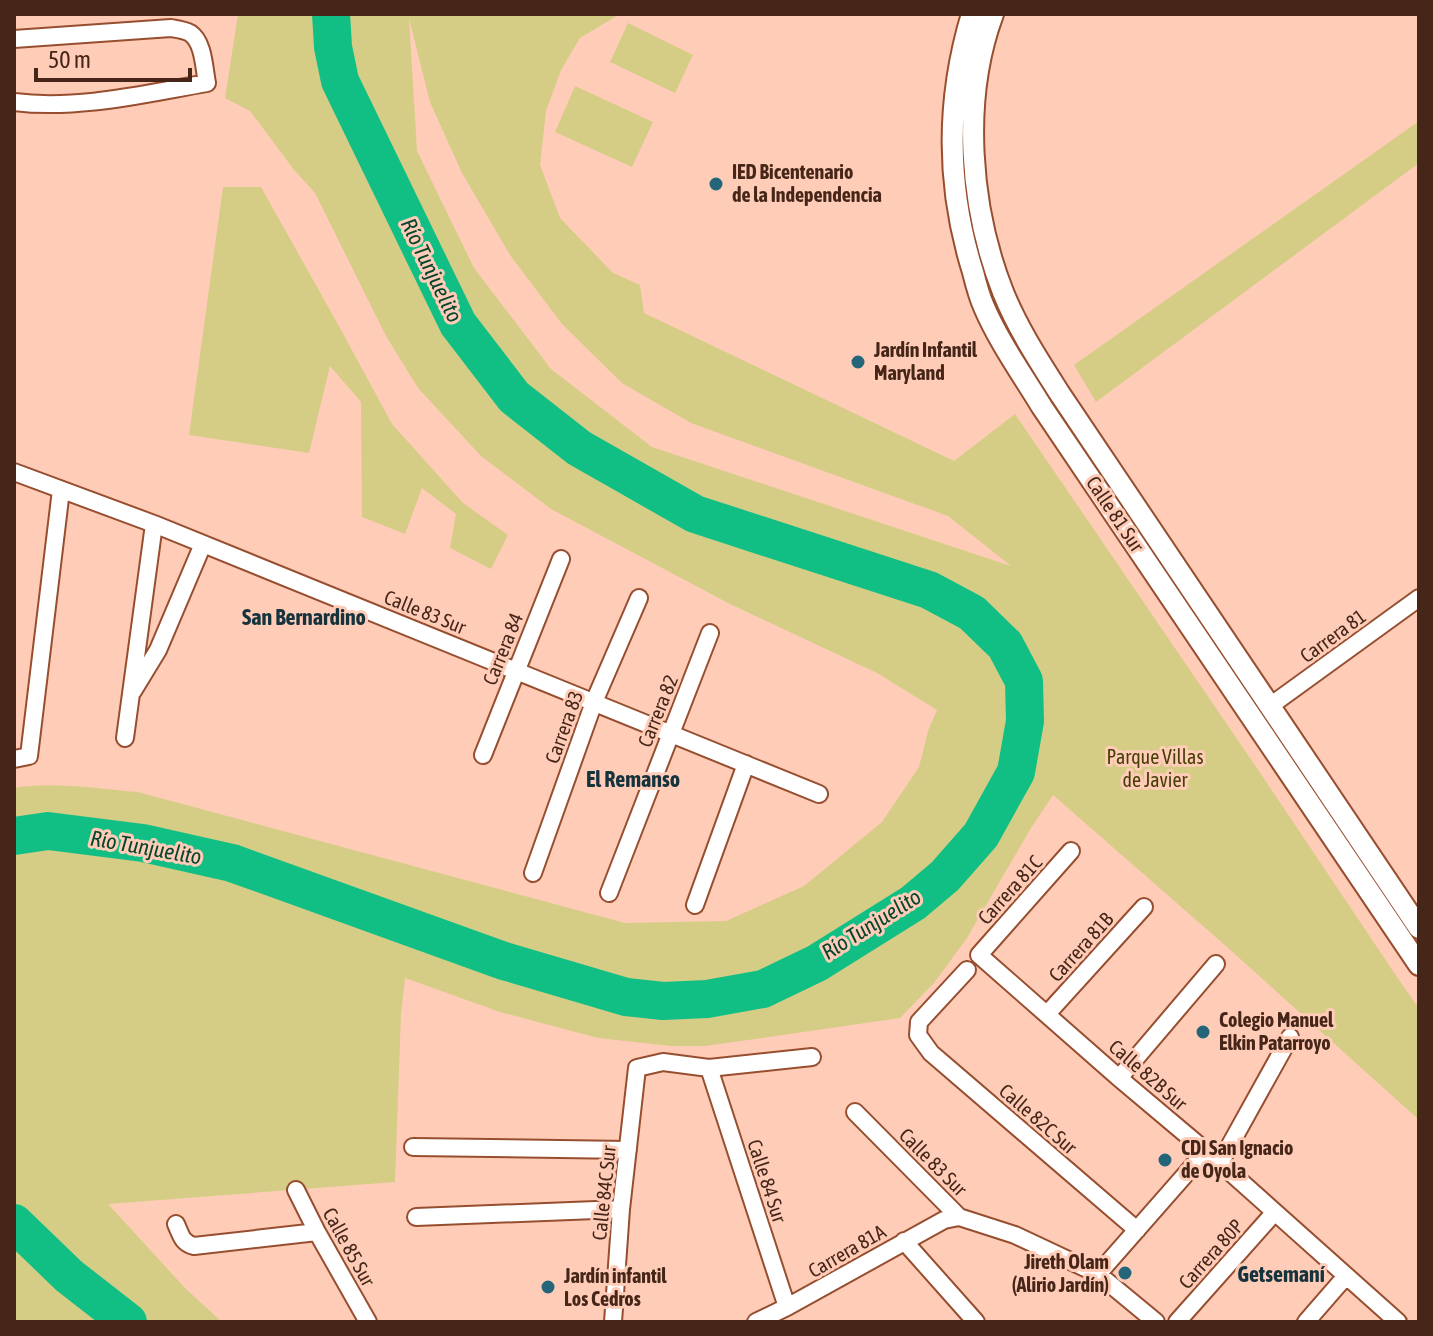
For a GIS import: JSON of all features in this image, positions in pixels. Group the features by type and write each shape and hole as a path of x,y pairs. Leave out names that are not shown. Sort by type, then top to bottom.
{"street":[{"name":"Calle 81 Sur","path":"972,14 957,87 951,149 956,206 983,304 994,328 1042,407 1419,965"},
{"name":"Calle 81 Sur","path":"993,14 982,50 975,94 974,161 983,227 1003,292 1026,340 1060,394 1419,928"},
{"path":"14,39 171,28 196,38 207,83 71,104 14,102"},
{"name":"Calle 83 Sur","path":"14,472 154,524 819,794"},
{"path":"21,757 61,490"},
{"path":"125,738 154,524"},
{"path":"130,696 158,650 203,544"},
{"name":"Carrera 84","path":"483,755 561,559"},
{"name":"Carrera 83","path":"533,873 594,702 639,598"},
{"name":"Carrera 81","path":"1270,706 1419,598"},
{"name":"Carrera 82","path":"609,893 710,633"},
{"path":"695,905 746,764"},
{"name":"Carrera 81C","path":"979,955 1071,851"},
{"name":"Carrera 81B","path":"1047,1014 1144,907"},
{"name":"Calle 82B Sur","path":"979,955 1398,1322"},
{"path":"1119,1078 1216,964"},
{"name":"Calle 82C Sur","path":"967,970 919,1022 918,1035 931,1053 1137,1230"},
{"path":"1220,1163 1290,1037"},
{"path":"709,1068 812,1057"},
{"name":"Calle 84C Sur","path":"613,1322 621,1209 637,1068 663,1062 709,1068"},
{"name":"Calle 84 Sur","path":"709,1068 787,1307"},
{"name":"Calle 83 Sur","path":"855,1112 959,1217 1015,1235 1098,1274 1156,1322"},
{"path":"413,1147 628,1150"},
{"path":"1098,1274 1206,1151"},
{"name":"Calle 85 Sur","path":"296,1190 368,1322"},
{"path":"416,1217 621,1209"},
{"name":"Carrera 80P","path":"1177,1322 1274,1213"},
{"name":"Carrera 81A","path":"756,1322 944,1220 959,1217"},
{"path":"176,1224 183,1241 194,1246 317,1232"},
{"path":"904,1241 976,1322"},
{"path":"1306,1322 1346,1276"}],"green space":[{"name":"Parque Villas de Javier","path":"238,14 620,14 580,38 561,70 546,111 540,165 560,218 613,273 640,285 644,313 954,461 1015,414 1419,1007 1419,1120 1053,795 967,938 934,983 900,1018 705,1046 671,1046 598,1038 500,1012 405,978 395,1182 108,1204 186,1289 222,1322 14,1322 14,788 59,785 138,792 625,923 726,921 804,886 882,822 919,767 937,710 877,673 728,603 551,509 481,456 418,388 386,336 315,193 250,111 225,98","holes":["409,18 430,102 462,173 510,255 562,324 622,383 691,423 948,516 1011,566 652,447 551,369 474,268 417,151"]},
{"path":"628,23 693,55 675,93 610,62"},
{"path":"575,86 653,122 632,167 555,132"},
{"path":"1419,121 1419,163 1096,402 1074,365"},
{"path":"223,187 261,187 392,424 463,503 508,535 491,569 450,548 456,514 422,488 405,534 362,517 361,402 330,366 309,453 189,435"}],"waterway":[{"name":"Río Tunjuelito","path":"14,836 48,831 143,843 232,863 504,961 626,997 663,1001 707,999 763,989 817,963 913,903 945,876 981,835 1016,772 1025,721 1024,681 1005,645 972,613 929,590 695,514 579,448 514,397 458,324 340,81 333,47 331,14"},
{"name":"Río Tunjuelito","path":"14,1223 69,1276 128,1322"}],"place":[{"name":"IED Bicentenario de la Independencia","path":"716,184"},
{"name":"Jardín Infantil Maryland","path":"858,362"},
{"name":"Colegio Manuel Elkin Patarroyo","path":"1203,1032"},
{"name":"CDI San Ignacio de Oyola","path":"1165,1160"},
{"name":"Jireth Olam (Alirio Jardín)","path":"1125,1273"},
{"name":"Jardín infantil Los Cedros","path":"548,1287"}],"district":[{"name":"San Bernardino","path":"304,617"},
{"name":"El Remanso","path":"633,779"},
{"name":"Getsemaní","path":"1281,1274"}]}
